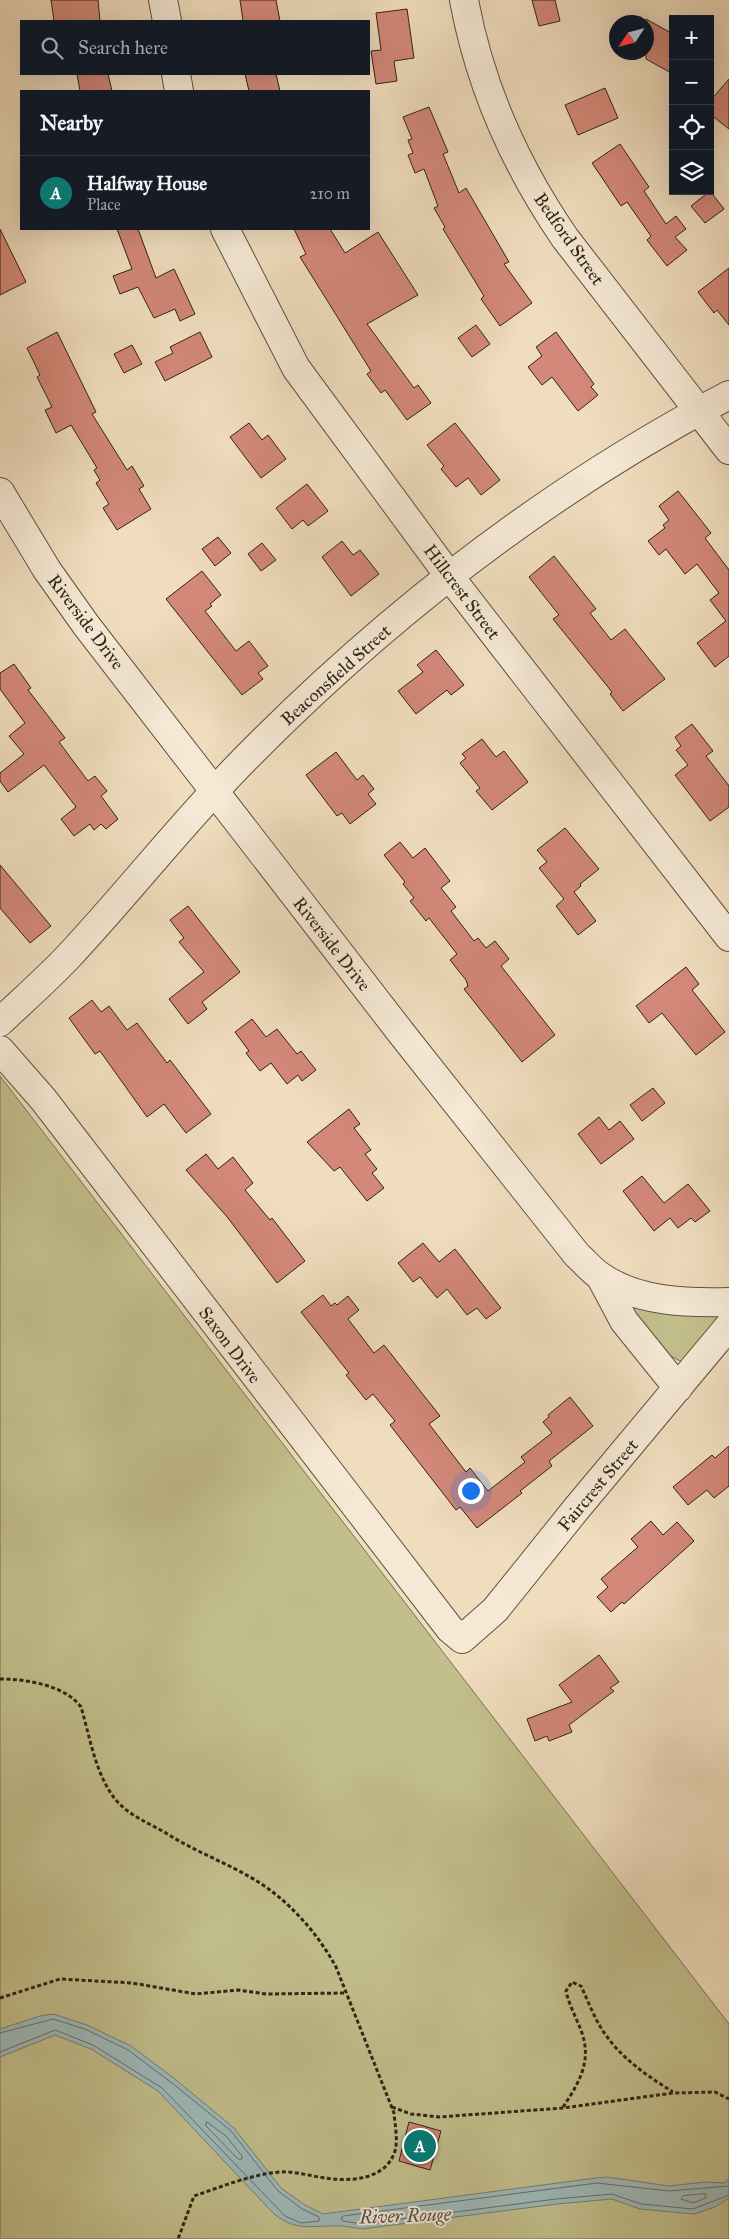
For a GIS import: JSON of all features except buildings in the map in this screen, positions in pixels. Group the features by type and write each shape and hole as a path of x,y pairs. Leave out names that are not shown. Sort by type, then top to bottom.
{"street":[{"path":"163,0 167,20"},
{"name":"Bedford Street","path":"464,0 470,30 484,79 499,121 524,173 565,238 729,450"},
{"path":"176,75 179,90"},
{"name":"Hillcrest Street","path":"226,230 296,368 450,577 729,937"},
{"name":"Beaconsfield Street","path":"0,1022 66,959 214,790 308,698 373,640 450,577 569,490 631,451 729,395"},
{"name":"Riverside Drive","path":"0,492 47,570 86,625 577,1256 600,1276 625,1289 651,1297 686,1302 729,1302"},
{"name":"Saxon Drive","path":"0,1050 43,1099 450,1630 462,1639"},
{"path":"600,1276 624,1321 678,1388"},
{"name":"Faircrest Street","path":"462,1639 495,1610 729,1326"}],"path":[{"path":"0,1678 39,1684 75,1699 81,1707 101,1774 108,1789 124,1808 182,1844 252,1878 276,1896 310,1928 324,1945 336,1967 391,2106 397,2135 395,2152 386,2166 378,2172 368,2177 348,2179 278,2172 194,2196 178,2239"},
{"path":"0,1998 60,1979 132,1983 196,1994 238,1990 266,1994 346,1993"},
{"path":"562,2108 575,2088 584,2067 585,2046 566,1991 572,1982 581,1986 607,2037 622,2054 643,2073 673,2093"},
{"path":"391,2106 410,2114 439,2117 562,2108 673,2093 716,2092 729,2100"}],"shaded area":[{"path":"0,1076 729,2024 729,2239 0,2239"},
{"path":"637,1305 715,1313 718,1320 682,1362 667,1354 629,1310"}],"water":[{"name":"River Rouge","path":"53,2014 87,2025 131,2046 175,2079 234,2128 281,2188 305,2205 323,2214 607,2177 669,2186 705,2182 725,2183 729,2178 729,2198 715,2207 694,2214 640,2209 612,2199 557,2204 362,2229 341,2226 309,2227 296,2225 274,2214 158,2091 91,2049 55,2035 0,2057 0,2029 40,2016"}],"place":[{"name":"Halfway House","path":"420,2146"}]}
